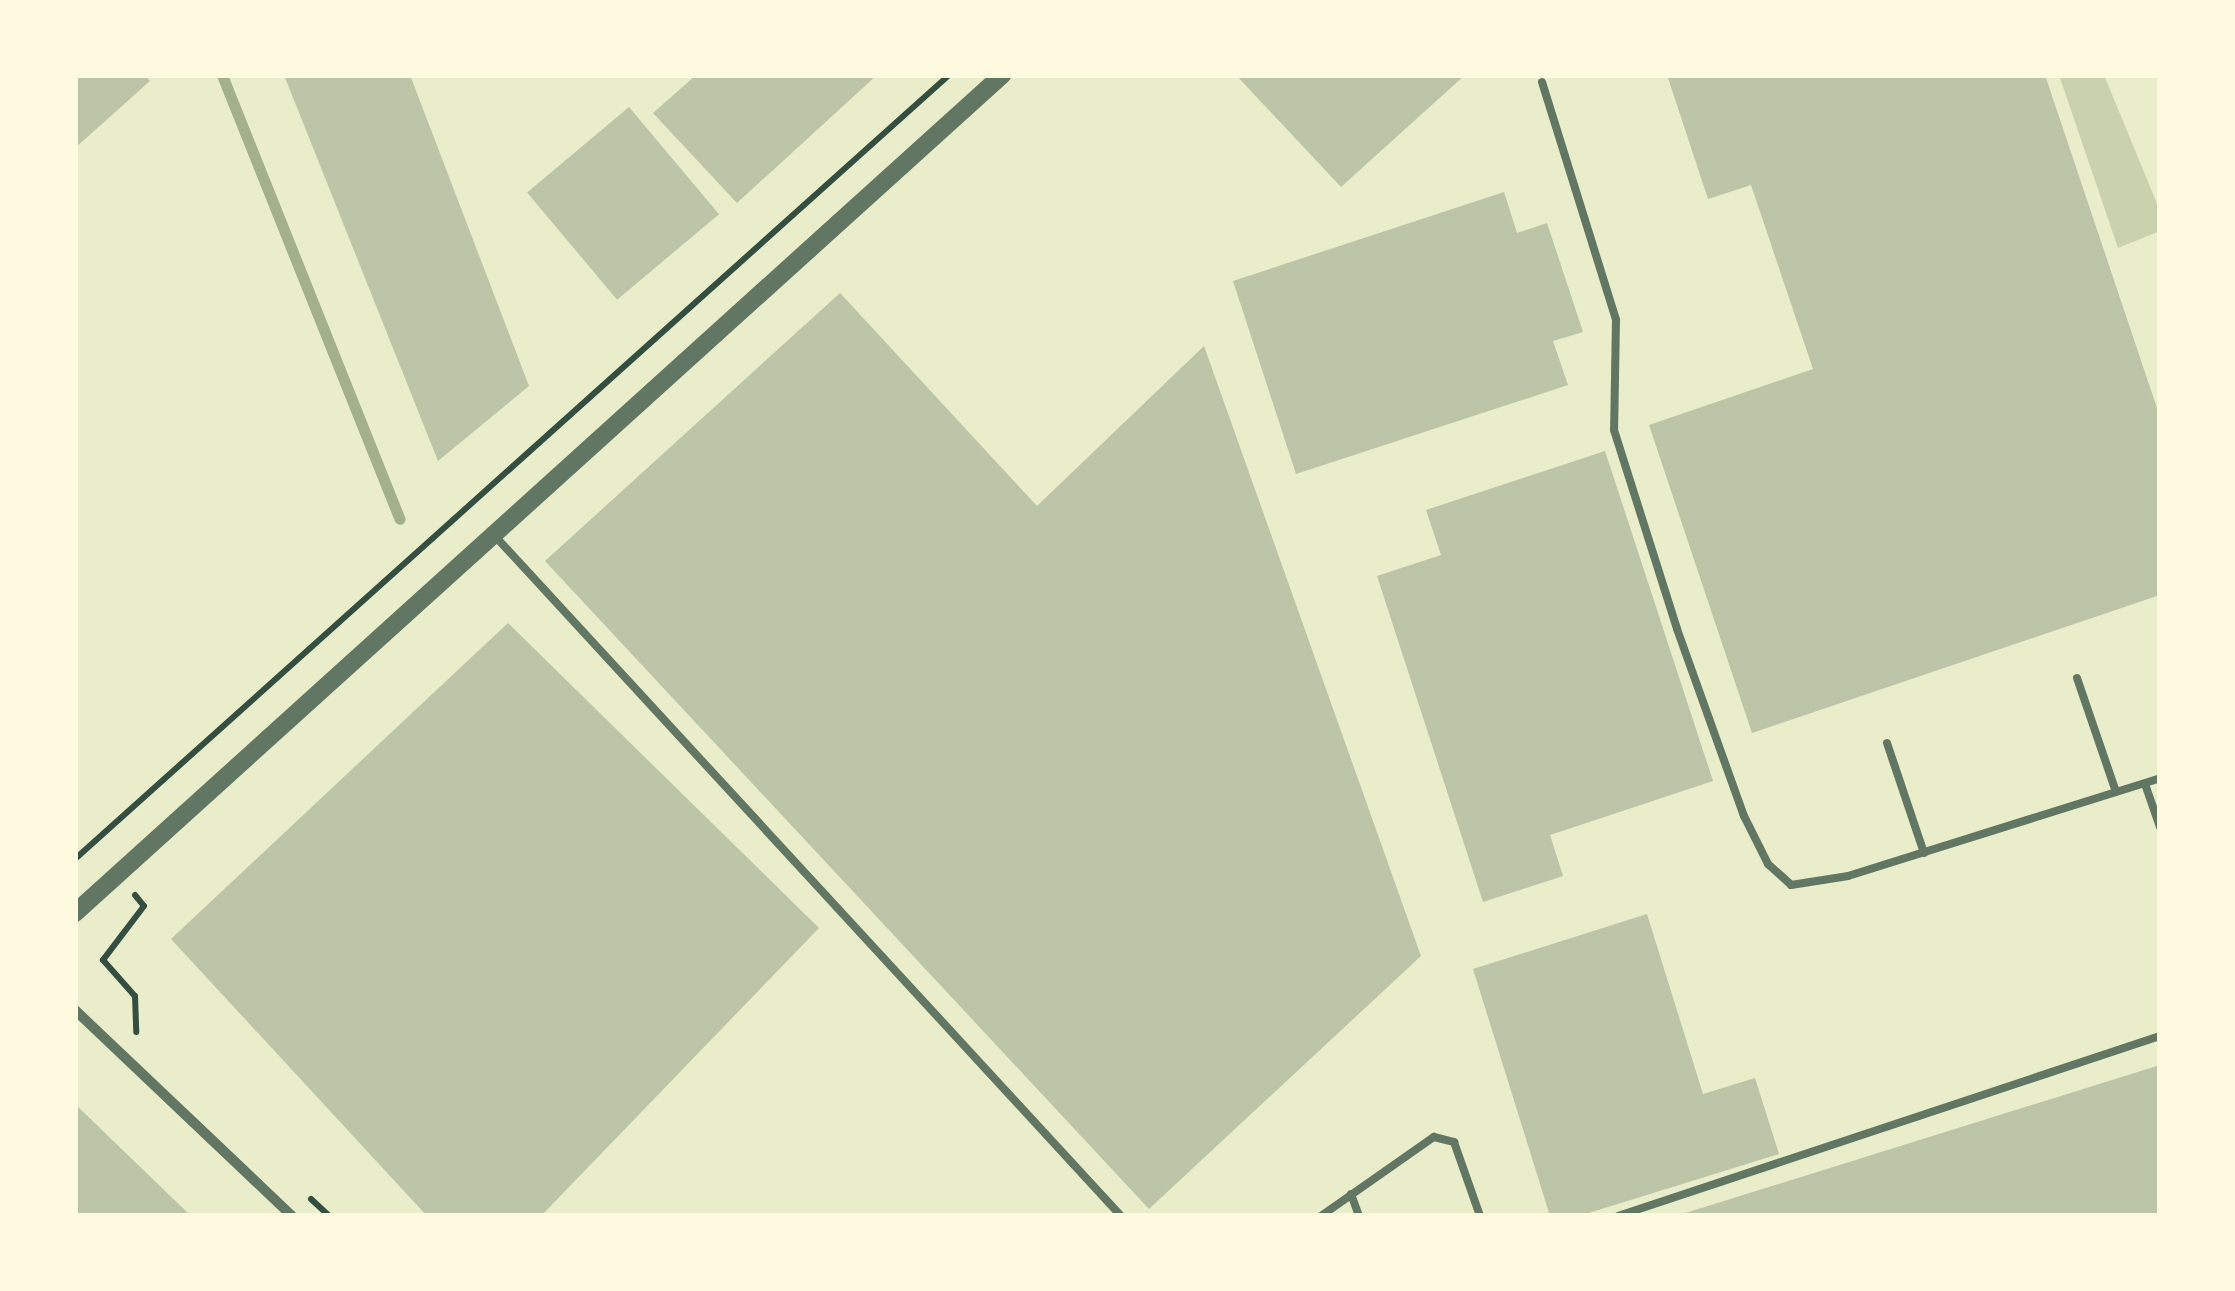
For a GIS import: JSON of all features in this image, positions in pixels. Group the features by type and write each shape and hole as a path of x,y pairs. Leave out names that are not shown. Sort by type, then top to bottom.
{"street":[{"path":"75,912 490,532 1002,75"},
{"path":"75,1010 292,1216"}],"lane":[{"path":"1542,82 1616,320 1614,430 1677,629 1744,816 1768,864 1791,885 1924,853 2160,778"},
{"path":"490,532 1121,1216"},
{"path":"2077,678 2116,792"},
{"path":"1888,743 1924,853"},
{"path":"2145,784 2160,827"},
{"path":"1618,1216 2160,1036"},
{"path":"1321,1216 1434,1137 1454,1142 1480,1216"},
{"path":"1351,1194 1359,1216"}],"path":[{"path":"75,860 949,75"},
{"path":"135,996 103,960 144,906"}],"green space":[{"path":"2059,75 2104,75 2160,211 2160,231 2118,248"}],"building":[{"path":"75,75 145,75 150,81 75,148"},
{"path":"284,75 410,75 529,386 438,461"},
{"path":"696,75 877,75 737,203 653,113"},
{"path":"1236,75 1465,75 1341,187"},
{"path":"1667,75 2045,75 2160,417 2160,595 1752,733 1649,425 1813,369 1751,185 1708,199"},
{"path":"629,107 719,214 617,300 527,192"},
{"path":"1504,192 1517,233 1547,223 1583,332 1553,341 1568,385 1296,474 1233,281"},
{"path":"840,293 1037,506 1204,346 1421,956 1149,1209 545,561"},
{"path":"1605,451 1713,781 1550,835 1563,876 1483,902 1377,576 1441,555 1426,510"},
{"path":"508,623 819,928 541,1216 427,1216 171,939"},
{"path":"1647,914 1703,1094 1755,1078 1779,1154 1579,1216 1550,1216 1473,969"},
{"path":"2160,1065 2160,1216 1679,1216 1679,1215"},
{"path":"75,1104 191,1216 75,1216"}],"waterway":[{"path":"222,75 400,519"}]}
